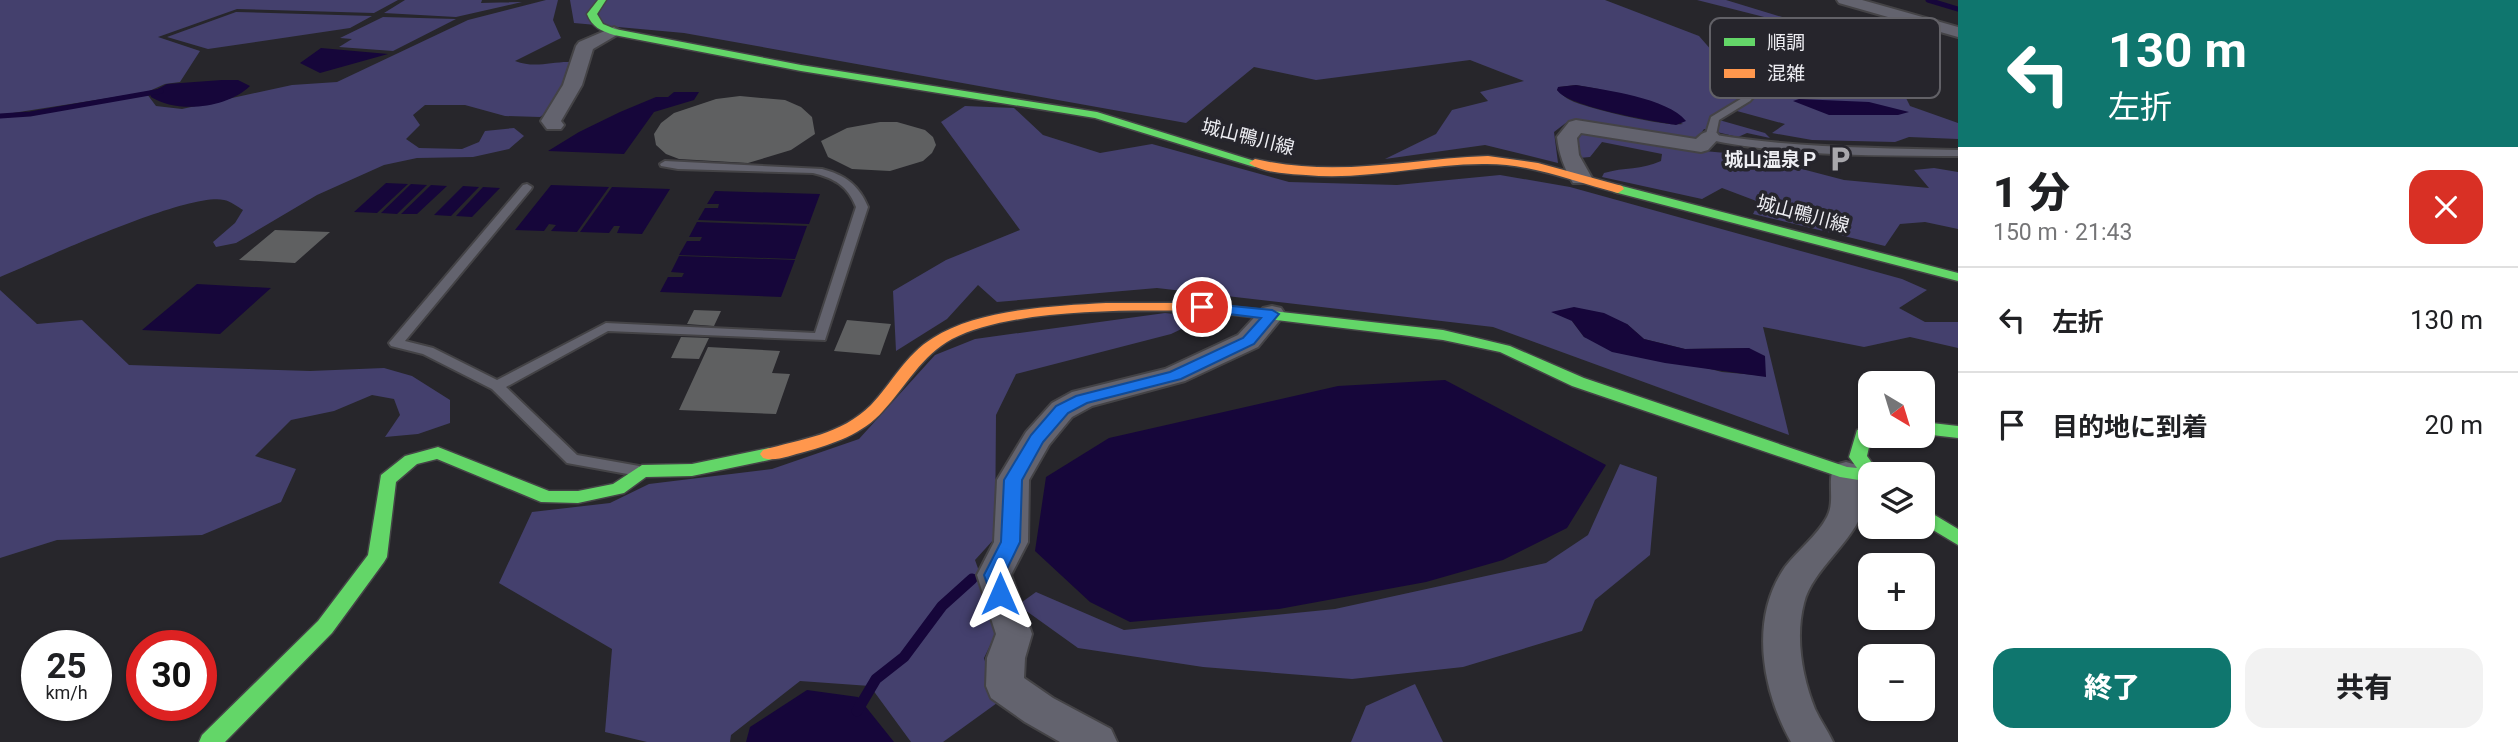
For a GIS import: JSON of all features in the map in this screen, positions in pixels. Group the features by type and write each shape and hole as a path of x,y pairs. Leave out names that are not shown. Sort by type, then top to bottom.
{"main road":[{"path":"602,0 592,14 593,20 601,28 614,32"},
{"name":"城山鴨川線","path":"614,32 801,68 1097,115 1272,169 1318,174 1364,173 1411,165 1491,160 1581,178 1958,277"},
{"path":"211,742 325,627 377,558 387,479 411,460 438,453 547,497 578,498 618,489 642,471 705,468 795,449 845,432 874,411 919,357 945,336 991,321 1060,309 1128,305 1202,307 1443,335 1505,349 1578,382 1858,472"},
{"path":"1936,429 1958,432"},
{"path":"1935,523 1958,538"}],"street":[{"path":"1845,0 1909,18"},
{"path":"1940,27 1958,32"},
{"path":"554,125 551,121 566,102 576,80 585,46 614,32"},
{"path":"1581,178 1569,155 1567,137 1576,126 1701,146 1710,137"},
{"path":"1097,742 1039,710 1005,686 1006,658 1014,634 994,575 1011,542 1013,480 1037,439 1062,410 1082,399 1175,375 1248,341 1272,314"},
{"path":"1813,742 1789,694 1782,649 1783,614 1793,583 1837,529 1858,484"}],"lane":[{"path":"1748,98 1714,119 1710,137 1753,144 1842,151 1958,153"},
{"path":"498,386 606,327 820,337 862,207 858,195 844,179 813,170 665,164"},
{"path":"527,187 396,343 428,351 498,386 572,459 642,471"}],"shaded area":[{"path":"0,0 398,0 374,13 237,9 158,37 200,51 180,82 165,84 147,92 0,115"},
{"path":"405,0 522,2 456,17 384,13"},
{"path":"546,0 558,0 553,20 561,38 515,61 537,65 572,62 553,108 540,117 505,116 465,105 425,105 413,115 420,125 406,139 419,148 462,149 479,142 485,131 514,128 524,136 509,149 473,157 417,158 384,165 317,195 236,243 216,247 213,242 235,223 243,210 224,200 205,200 179,206 114,229 0,277 0,118 35,115 147,94 156,106 182,109 292,85 337,82 468,20"},
{"path":"570,0 1605,0 1699,36 1710,49 1710,98 1906,98 1910,106 1958,123 1958,139 1909,137 1895,142 1812,140 1772,133 1785,124 1726,108 1712,118 1765,133 1770,138 1747,133 1738,137 1704,129 1695,141 1567,122 1554,132 1558,163 1485,145 1385,159 1436,134 1452,110 1488,101 1480,92 1524,81 1470,60 1316,80 1254,67 1186,123 684,33 574,23","holes":["1576,85 1599,89 1683,124 1644,120 1593,108 1568,99 1557,90 1559,87"]},
{"path":"1697,0 1726,0 1785,18 1768,18"},
{"path":"236,12 372,16 350,28 208,49 167,37"},
{"path":"383,17 456,19 393,51 339,47 352,39 340,38"},
{"path":"321,48 388,54 320,73 300,63"},
{"path":"238,80 250,86 216,104 188,107 162,102 151,97 150,93 167,84"},
{"path":"1576,85 1651,101 1665,106 1686,121 1676,125 1612,112 1577,102 1557,90 1558,87"},
{"path":"674,92 699,92 694,100 654,112 624,154 548,151 620,112 656,97 668,97"},
{"path":"1793,101 1869,102 1909,112 1898,115 1829,115"},
{"path":"965,106 1014,108 1043,135 1100,153 1152,144 1289,182 1397,185 1500,175 1570,187 1902,279 1927,290 1899,308 1925,322 1958,322 1958,348 1910,337 1864,347 1763,327 1789,435 1493,327 1157,288 997,302 978,285 947,319 896,351 893,291 946,260 1020,230 941,122","holes":["1572,321 1627,324 1644,339 1685,349 1749,348 1766,376 1722,372 1584,337"]},
{"path":"1585,130 1704,151 1748,155 1844,180 1929,188 1914,170 1934,168 1958,172 1958,229 1925,222 1900,224 1885,246 1753,214 1759,202 1722,188 1702,199 1602,177 1604,173 1654,164 1661,161 1662,154 1602,142 1590,157 1579,158 1576,140"},
{"path":"386,183 408,184 377,213 354,212"},
{"path":"411,184 427,185 397,214 381,213"},
{"path":"431,185 447,186 417,214 401,214"},
{"path":"551,185 609,187 577,232 551,231 556,225 549,224 544,231 515,230"},
{"path":"463,186 479,187 451,216 434,215"},
{"path":"483,187 500,188 472,217 456,216"},
{"path":"612,187 670,189 642,234 617,233 620,226 614,226 609,233 580,232"},
{"path":"715,191 820,194 809,224 698,220 705,208 718,208 719,204 707,204"},
{"path":"697,222 807,226 795,259 679,255 687,241 700,241 702,237 689,237"},
{"path":"679,256 795,260 781,297 660,292 668,277 682,277 684,273 671,272"},
{"path":"197,284 271,288 220,334 142,330"},
{"path":"0,290 37,324 82,320 129,365 310,371 384,368 412,376 450,400 450,423 418,434 385,437 400,415 394,399 372,395 334,411 291,420 255,456 296,469 281,502 202,535 57,540 0,558"},
{"path":"1574,307 1604,313 1627,324 1644,339 1685,349 1749,348 1765,356 1766,377 1665,363 1612,352 1584,337 1572,321 1551,312"},
{"path":"1165,313 1185,315 1190,325 1171,334 1016,374 996,415 995,538 975,560 999,627 984,658 997,703 943,742 911,742 870,686 800,681 731,735 730,742 647,742 605,732 612,649 499,583 532,512 610,503 649,484 772,469 859,439 935,355 975,339"},
{"path":"1445,380 1606,465 1567,528 1503,560 1426,582 1279,609 1130,622 1090,602 1035,551 1046,477 1109,438 1338,386"},
{"path":"1620,464 1657,477 1650,555 1595,600 1582,631 1463,667 1352,679 1203,667 1078,648 1018,605 1036,592 1124,630 1335,609 1546,563 1588,535"},
{"path":"1415,684 1443,742 1351,742 1366,706"},
{"path":"807,690 858,697 894,742 746,742 750,727"}],"building":[{"path":"740,96 785,100 801,107 812,117 815,134 791,150 748,163 679,159 666,154 656,145 654,134 661,123 674,113 716,99"},
{"path":"897,122 925,130 933,137 936,145 932,153 923,161 890,171 852,169 828,157 821,141 847,128"},
{"path":"275,230 330,232 295,263 239,260"},
{"path":"694,310 721,311 714,326 687,324"},
{"path":"847,320 891,324 880,355 834,351"},
{"path":"681,337 709,338 699,359 671,358"},
{"path":"708,347 780,351 772,373 790,374 776,414 679,410"}],"waterway":[{"path":"1928,0 1958,9"},
{"path":"0,116 30,114 161,91"},
{"path":"857,711 876,679 904,657 942,606 972,579"}],"traffic: fast":[{"path":"602,0 592,14 593,18 600,26 614,32 801,68 1097,115 1255,163"},
{"path":"1618,189 1958,277"},
{"path":"1199,307 1443,335 1505,349 1578,382 1846,473 1858,474"},
{"path":"1936,429 1958,432"},
{"path":"1860,448 1858,457 1862,462"},
{"path":"210,742 325,627 377,557 387,479 411,460 438,453 547,497 578,497 618,489 642,471 692,470 769,454"},
{"path":"1935,523 1958,538"}],"traffic: slow":[{"path":"1255,163 1314,173 1458,161 1505,161 1538,167 1618,189"},
{"path":"769,454 812,444 853,427 876,409 926,350 935,342 962,329 1036,313 1082,308 1199,307"}],"place":[{"name":"城山温泉Ｐ","path":"1840,159"}],"route":[{"path":"1000,594 994,575 1011,542 1013,480 1037,439 1062,410 1082,399 1175,375 1248,341 1272,314 1202,307"}]}
